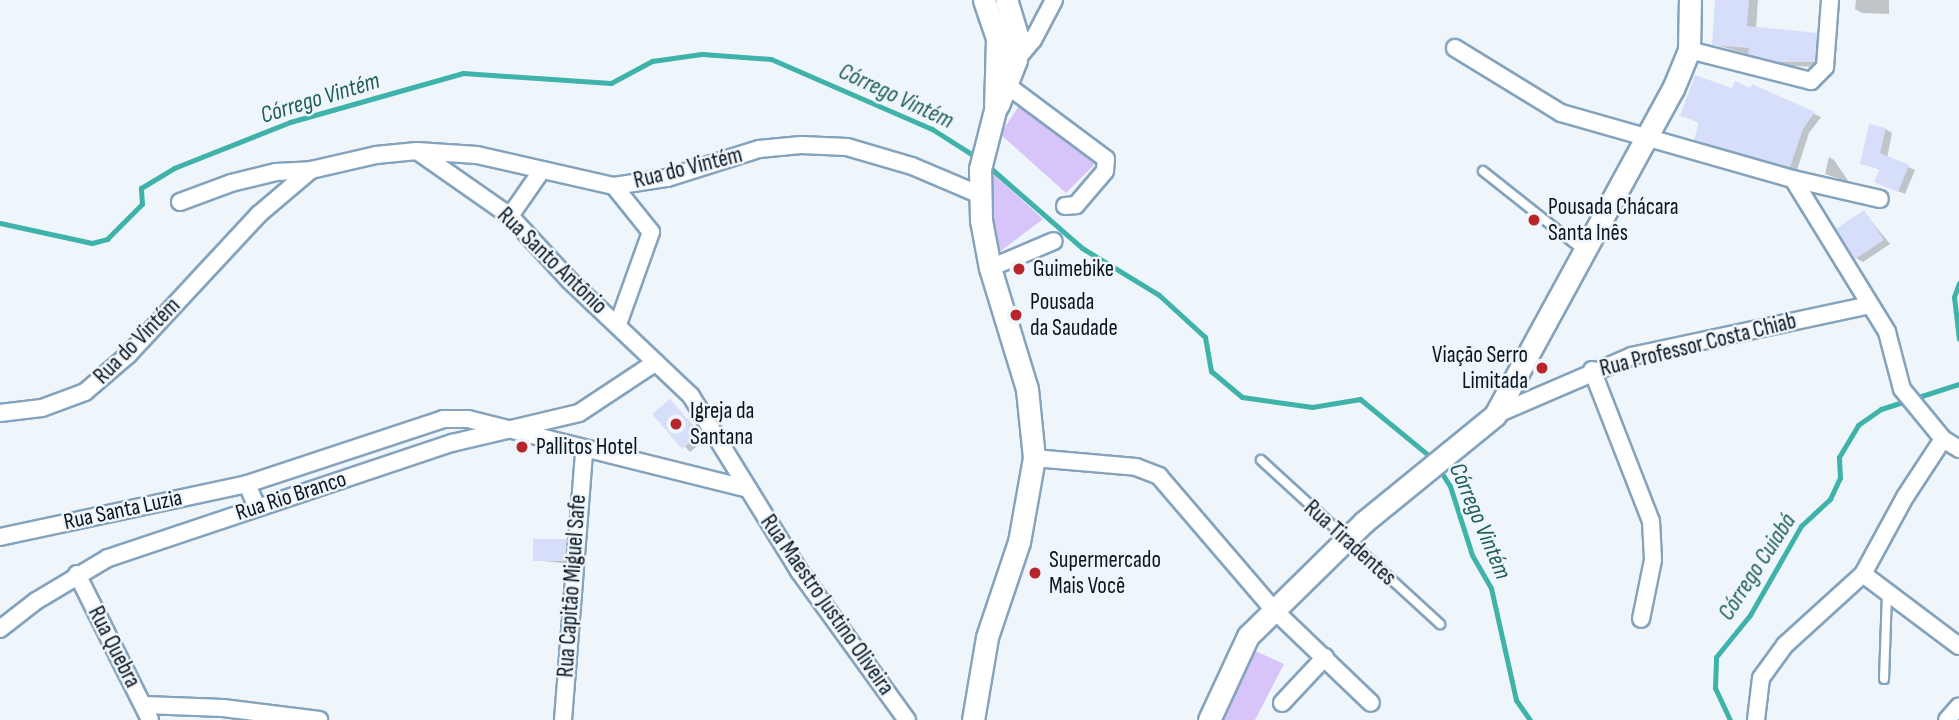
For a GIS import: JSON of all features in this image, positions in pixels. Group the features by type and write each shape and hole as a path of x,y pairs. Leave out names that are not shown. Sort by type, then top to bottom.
{"street":[{"path":"972,720 988,637 1019,542 1034,458 1027,389 990,268 978,194 980,169 1002,81 998,38 984,0"},
{"path":"1006,0 1017,35 1016,60"},
{"path":"1002,81 1033,40 1054,0"},
{"path":"1495,415 1648,141 1689,50 1690,0"},
{"path":"1689,50 1811,81 1825,67 1830,0"},
{"path":"1455,48 1531,99 1648,141 1880,199"},
{"path":"1002,81 1106,159 1105,170 1076,205 1065,206"},
{"name":"Rua do Vintém","path":"180,202 232,183 276,172 311,170 376,155 417,151 477,155 614,186 667,178 759,149 801,145 847,147 912,166 978,194"},
{"name":"Rua Santo Antônio","path":"417,151 510,216 570,281 691,396 748,489"},
{"name":"Rua do Vintém","path":"0,413 42,408 85,393 129,354 258,215 311,170"},
{"path":"510,216 542,170"},
{"path":"1793,179 1887,332 1902,389 1915,408 1944,439 1959,449"},
{"name":"Rua Santo Antônio","path":"614,186 651,232 618,324"},
{"path":"990,268 1054,241"},
{"name":"Rua Professor Costa Chiab","path":"1209,720 1248,636 1344,540 1495,415 1592,370 1632,356 1869,305"},
{"name":"Rua Rio Branco","path":"0,629 77,574 108,558 509,429 579,413 656,362"},
{"path":"1592,370 1651,521 1653,560 1641,619"},
{"name":"Rua Santa Luzia","path":"0,537 247,484 443,419 509,429"},
{"path":"509,429 584,452 748,489"},
{"path":"1756,720 1761,678 1785,645 1863,574 1905,497 1944,439"},
{"name":"Rua Capitão Miguel Safe","path":"563,720 584,452"},
{"path":"1034,458 1136,467 1159,476 1274,610 1371,703"},
{"path":"247,484 257,508"},
{"name":"Rua Maestro Justino Oliveira","path":"748,489 799,571 907,720"},
{"name":"Rua Quebra","path":"77,574 147,713"},
{"path":"1863,574 1959,646"},
{"path":"1282,703 1325,657"},
{"path":"1947,720 1959,706"},
{"path":"147,713 223,708 319,720"}],"lane":[{"path":"1483,171 1586,253"},
{"name":"Rua Tiradentes","path":"1261,460 1344,540 1440,624"},
{"path":"1884,679 1887,593"}],"shaded area":[{"path":"1021,103 1096,163 1066,193 1000,134"},
{"path":"990,171 1043,219 997,254 990,221"},
{"path":"1255,651 1284,664 1255,720 1221,720"}],"building":[{"path":"1715,0 1749,0 1747,26 1817,33 1815,62 1777,62 1748,54 1749,48 1712,45"},
{"path":"1695,75 1732,88 1735,81 1750,88 1752,84 1815,112 1803,129 1790,167 1694,140 1699,122 1680,116"},
{"path":"1869,124 1886,128 1880,153 1909,165 1898,192 1874,182 1880,169 1860,164"},
{"path":"1864,210 1884,240 1855,259 1836,229"},
{"name":"Igreja da Santana","path":"670,399 700,434 682,449 652,414"},
{"path":"533,539 567,539 565,561 533,561"}],"waterway":[{"name":"Córrego Vintém","path":"0,223 92,243 107,239 142,204 141,188 174,168 290,122 463,73 611,83 652,61 702,54 771,59 932,129 976,157"},
{"name":"Córrego Vintém","path":"987,165 1082,248 1159,295 1205,337 1211,371 1242,397 1312,407 1360,399 1433,459"},
{"name":"Córrego Cuiabá","path":"1959,283 1954,297 1959,339"},
{"name":"Córrego Cuiabá","path":"1730,720 1715,688 1716,657 1750,615 1801,526 1830,499 1840,478 1839,457 1858,425 1881,409 1959,384"},
{"name":"Córrego Vintém","path":"1438,467 1450,486 1472,555 1491,588 1516,700 1530,720"}],"place":[{"name":"Pousada Chácara Santa Inês","path":"1534,220"},
{"name":"Guimebike","path":"1019,269"},
{"name":"Pousada da Saudade","path":"1016,315"},
{"name":"Viação Serro Limitada","path":"1542,368"},
{"name":"Igreja da Santana","path":"676,424"},
{"name":"Pallitos Hotel","path":"522,447"},
{"name":"Supermercado Mais Você","path":"1035,573"}]}
